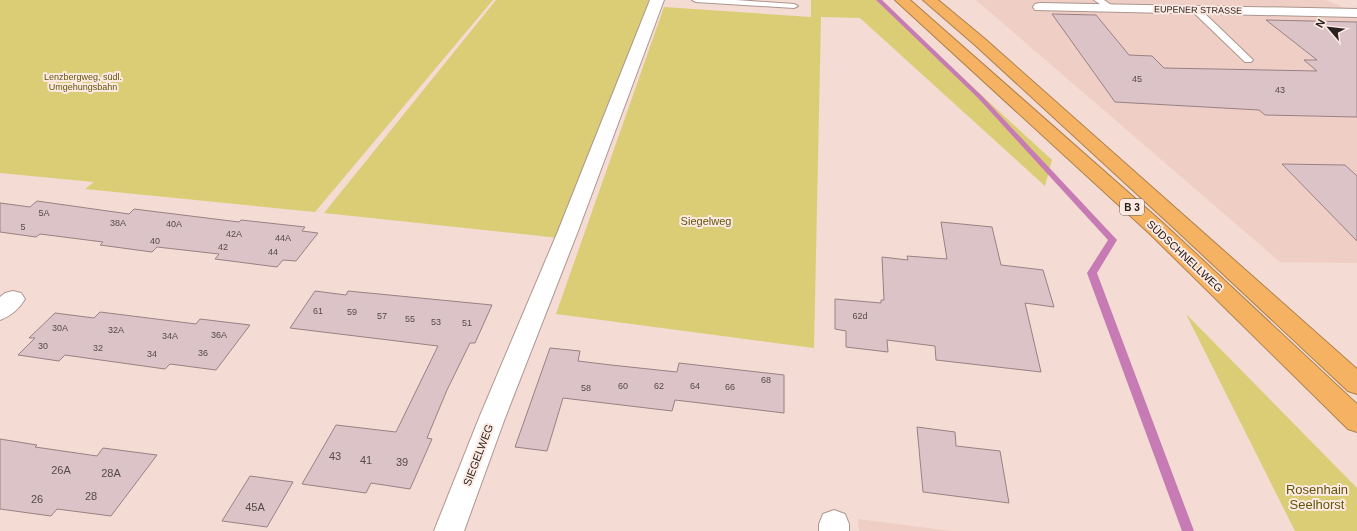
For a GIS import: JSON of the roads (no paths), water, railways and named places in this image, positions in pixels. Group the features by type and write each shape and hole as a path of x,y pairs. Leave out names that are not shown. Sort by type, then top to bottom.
{"highway":[{"name":"SÜDSCHNELLWEG","path":"902,0 1156,228 1357,421"},
{"name":"SÜDSCHNELLWEG","path":"930,0 986,48 1170,213 1357,384"}],"street":[{"name":"SIEGELWEG","path":"449,531 511,369 568,231 657,0"},
{"path":"1326,0 1355,13"},
{"name":"EUPENER STRASSE","path":"1040,7 1355,13"}],"lane":[{"path":"696,0 794,6"},
{"path":"1098,0 1113,9"},
{"path":"1196,10 1248,60"}],"waterway":[{"path":"879,0 980,97 1113,240 1092,273 1188,531"}],"park label":[{"name":"Lenzbergweg, südl. Umgehungsbahn","path":"83,82"},
{"name":"Siegelweg","path":"706,221"},
{"name":"Rosenhain Seelhorst","path":"1317,496"}]}
